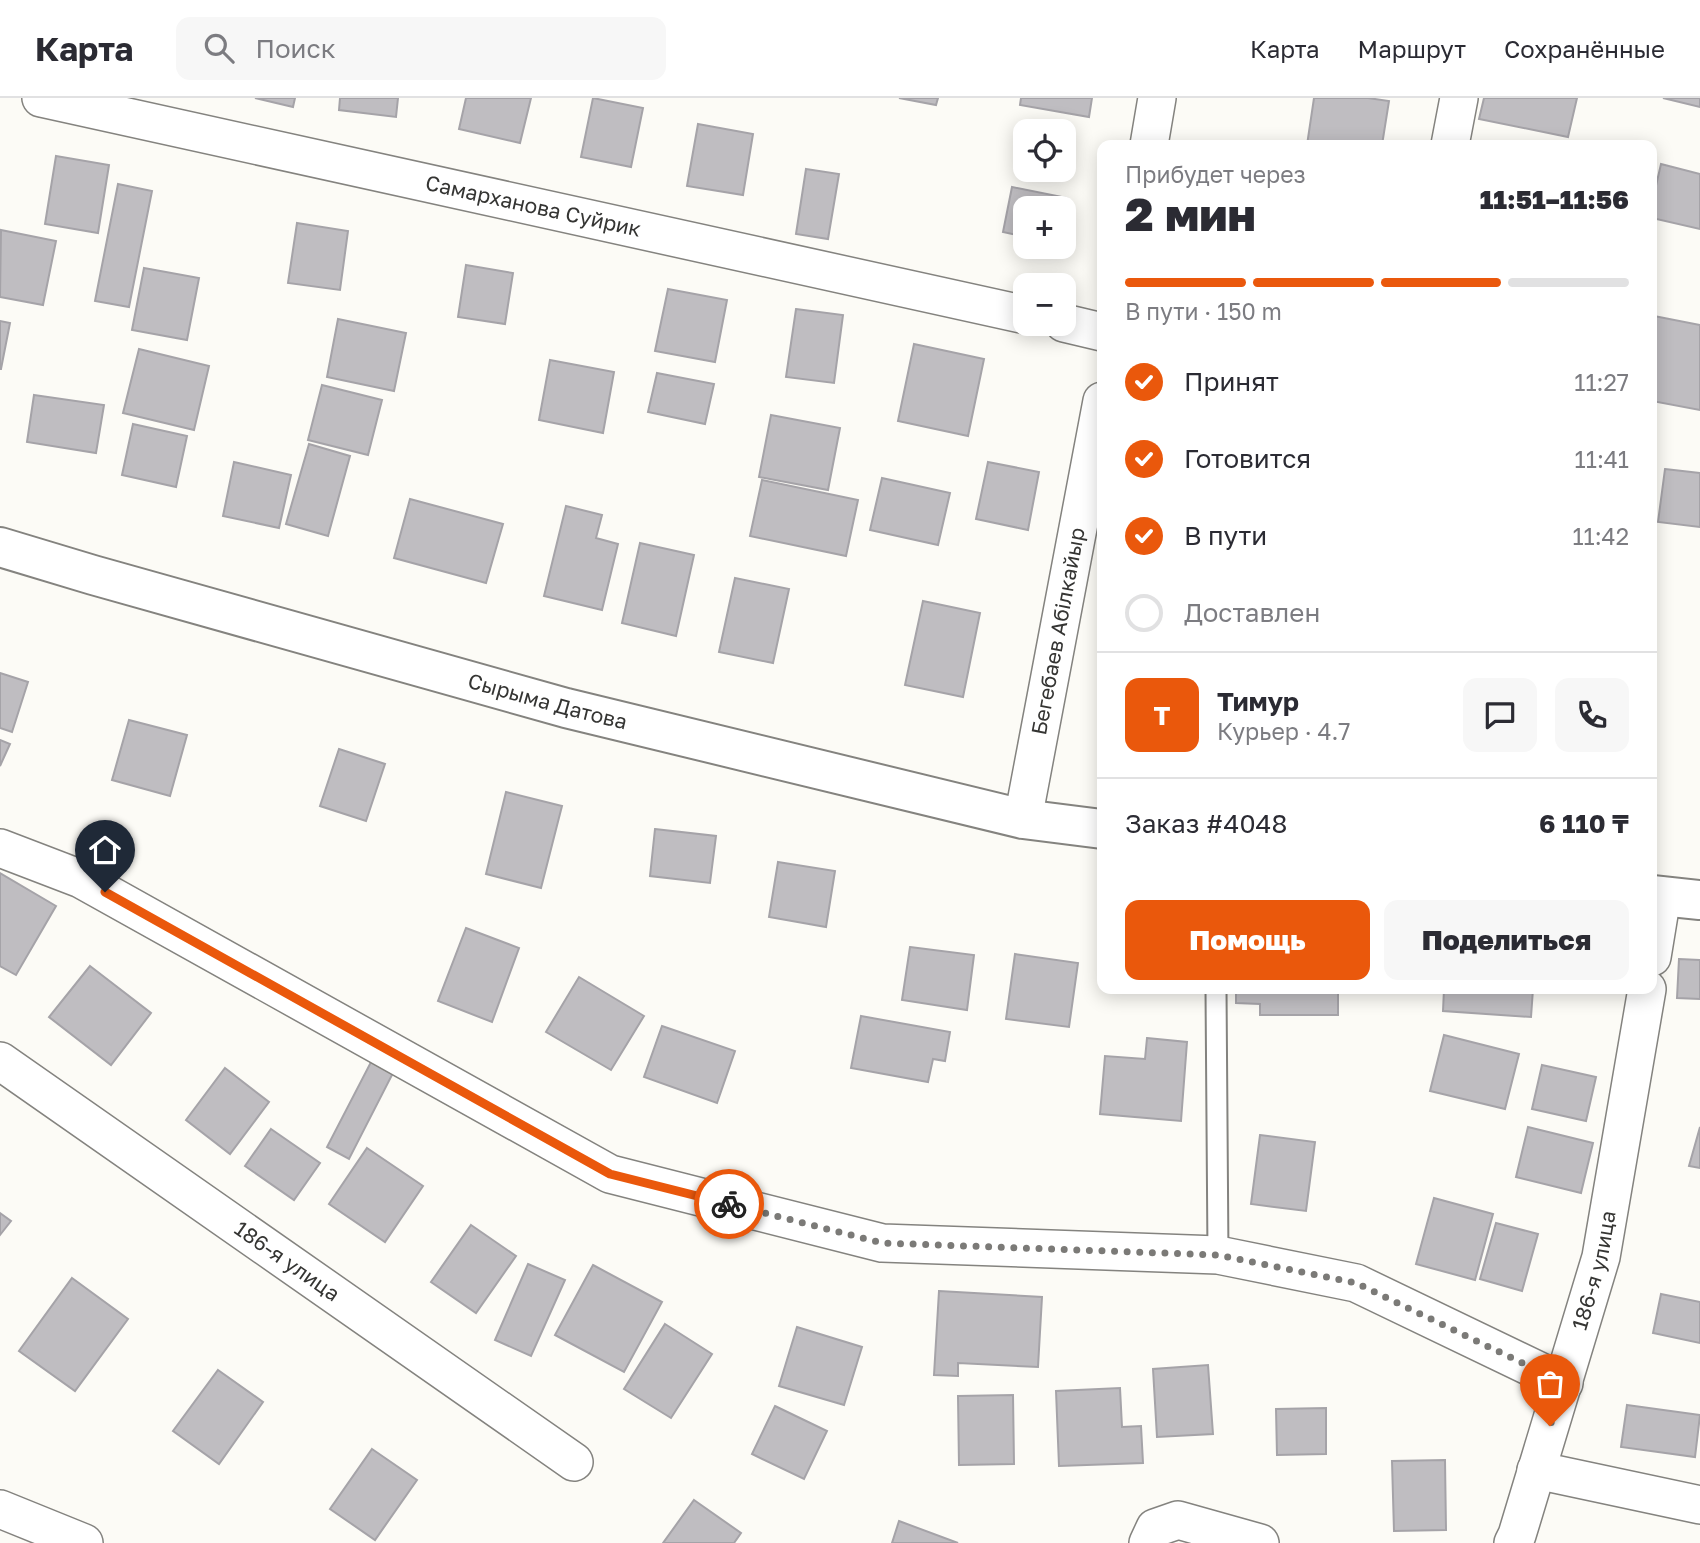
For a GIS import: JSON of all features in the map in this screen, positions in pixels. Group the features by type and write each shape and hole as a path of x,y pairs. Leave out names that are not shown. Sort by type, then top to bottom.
{"street":[{"name":"Самарханова Суйрик","path":"41,98 1013,312"},
{"path":"1150,140 1157,98"},
{"path":"1451,140 1459,98"},
{"path":"1076,326 1097,330"},
{"name":"Бегебаев Абілкайыр","path":"1023,819 1097,427"},
{"name":"Сырыма Датова","path":"0,547 566,708 1023,819 1097,828"},
{"path":"0,848 81,879 610,1174 882,1243 1218,1255 1356,1283 1564,1383"},
{"path":"1657,895 1700,900"},
{"name":"186-я улица","path":"1513,1543 1601,1257 1646,994"},
{"name":"186-я улица","path":"0,1062 574,1462"},
{"path":"1536,1470 1700,1505"},
{"path":"0,1509 84,1543"},
{"path":"1148,1543 1155,1528 1178,1520 1260,1543"}],"lane":[{"path":"1216,994 1218,1255"}],"building":[{"path":"255,98 295,98 293,107"},
{"path":"340,98 398,98 396,117 339,110"},
{"path":"466,98 531,98 520,143 459,129"},
{"path":"593,98 643,108 631,167 581,157"},
{"path":"899,98 938,98 936,105"},
{"path":"1021,98 1092,98 1089,117 1020,105"},
{"path":"1314,98 1368,98 1389,101 1383,140 1308,140"},
{"path":"1484,98 1577,98 1568,137 1479,119"},
{"path":"1663,98 1700,98 1700,107"},
{"path":"698,124 753,134 743,195 687,186"},
{"path":"56,156 109,165 98,233 45,224"},
{"path":"1661,164 1700,174 1700,229 1657,219 1657,181"},
{"path":"806,169 839,174 828,239 796,234"},
{"path":"118,184 152,191 129,307 95,301"},
{"path":"1012,187 1057,196 1013,196 1013,234 1003,232"},
{"path":"297,223 348,231 340,290 288,283"},
{"path":"1,230 56,241 43,305 0,297"},
{"path":"466,265 513,273 505,324 458,317"},
{"path":"144,268 199,278 187,340 132,330"},
{"path":"668,289 727,300 715,362 655,351"},
{"path":"796,309 843,315 834,383 786,377"},
{"path":"1657,317 1700,325 1700,410 1657,402"},
{"path":"338,319 406,333 394,391 327,377"},
{"path":"0,321 10,323 1,369 0,369"},
{"path":"914,344 984,359 968,436 898,421"},
{"path":"139,349 209,366 194,430 123,413"},
{"path":"550,360 614,372 603,433 539,420"},
{"path":"657,373 714,384 705,424 648,412"},
{"path":"322,385 382,400 368,455 308,440"},
{"path":"34,395 104,405 96,453 27,442"},
{"path":"771,415 840,428 828,490 759,477"},
{"path":"133,424 187,436 176,487 122,475"},
{"path":"309,444 350,456 328,536 286,524"},
{"path":"234,462 291,475 279,528 223,516"},
{"path":"988,462 1039,472 1028,530 976,519"},
{"path":"1665,469 1700,473 1700,527 1658,522"},
{"path":"882,478 950,493 938,545 870,530"},
{"path":"762,480 858,500 846,556 750,536"},
{"path":"410,499 503,524 486,583 394,558"},
{"path":"566,506 602,515 596,538 618,544 602,610 544,596"},
{"path":"640,543 694,555 676,636 622,623"},
{"path":"735,578 789,589 773,663 719,652"},
{"path":"923,601 980,613 963,697 905,685"},
{"path":"0,673 28,682 12,732 0,728"},
{"path":"129,720 187,735 170,796 112,780"},
{"path":"0,740 10,744 0,766"},
{"path":"339,749 385,764 366,821 320,806"},
{"path":"506,792 562,806 541,888 486,874"},
{"path":"655,829 716,836 710,883 650,876"},
{"path":"778,862 835,871 826,927 769,917"},
{"path":"0,873 56,906 16,975 0,966"},
{"path":"466,928 519,948 492,1022 438,1001"},
{"path":"910,947 974,955 967,1010 902,1000"},
{"path":"1015,954 1078,963 1069,1027 1006,1019"},
{"path":"1679,959 1700,960 1700,999 1677,998"},
{"path":"90,966 151,1013 111,1065 49,1017"},
{"path":"579,977 644,1016 611,1070 546,1032"},
{"path":"1236,994 1338,994 1338,1015 1260,1015 1260,1004 1236,1003"},
{"path":"1444,994 1533,994 1531,1017 1443,1011"},
{"path":"861,1016 950,1032 945,1061 933,1059 928,1082 851,1068"},
{"path":"662,1026 735,1051 717,1103 644,1077"},
{"path":"1444,1035 1519,1054 1505,1109 1430,1091"},
{"path":"1147,1038 1187,1042 1181,1121 1100,1114 1105,1056 1145,1059"},
{"path":"371,1062 393,1073 349,1159 327,1147"},
{"path":"1542,1065 1596,1077 1586,1121 1532,1109"},
{"path":"225,1068 269,1102 230,1154 186,1120"},
{"path":"1528,1127 1593,1143 1581,1193 1516,1177"},
{"path":"1700,1127 1700,1168 1689,1166"},
{"path":"271,1129 320,1163 294,1200 245,1166"},
{"path":"1260,1135 1315,1142 1306,1211 1251,1204"},
{"path":"367,1148 423,1186 385,1242 329,1204"},
{"path":"1434,1198 1493,1214 1475,1280 1416,1264"},
{"path":"0,1213 11,1221 0,1235"},
{"path":"1496,1223 1538,1234 1522,1291 1480,1279"},
{"path":"471,1225 516,1256 476,1313 431,1282"},
{"path":"528,1264 565,1280 531,1356 495,1340"},
{"path":"593,1265 662,1302 624,1372 555,1335"},
{"path":"72,1278 128,1319 75,1391 19,1351"},
{"path":"939,1291 1042,1297 1038,1367 958,1363 958,1376 934,1375"},
{"path":"1661,1294 1700,1302 1700,1343 1653,1333"},
{"path":"665,1324 712,1354 671,1418 624,1389"},
{"path":"797,1327 862,1347 844,1405 779,1386"},
{"path":"1208,1365 1213,1434 1157,1437 1153,1369"},
{"path":"218,1370 263,1402 219,1464 173,1431"},
{"path":"1120,1388 1122,1427 1141,1426 1143,1463 1059,1466 1056,1391"},
{"path":"1013,1395 1014,1464 959,1465 958,1396"},
{"path":"1627,1405 1700,1415 1695,1457 1621,1447"},
{"path":"775,1406 827,1431 804,1479 752,1454"},
{"path":"1326,1408 1326,1454 1277,1455 1276,1409"},
{"path":"372,1449 417,1480 375,1540 330,1509"},
{"path":"1445,1460 1446,1530 1394,1531 1392,1461"},
{"path":"694,1500 741,1533 734,1543 663,1543"},
{"path":"899,1521 958,1543 892,1543"}],"way so far":[{"path":"729,1204 882,1243 1218,1255 1356,1283 1564,1383 1550,1426"}],"route":[{"path":"105,892 610,1174 729,1204"}]}
